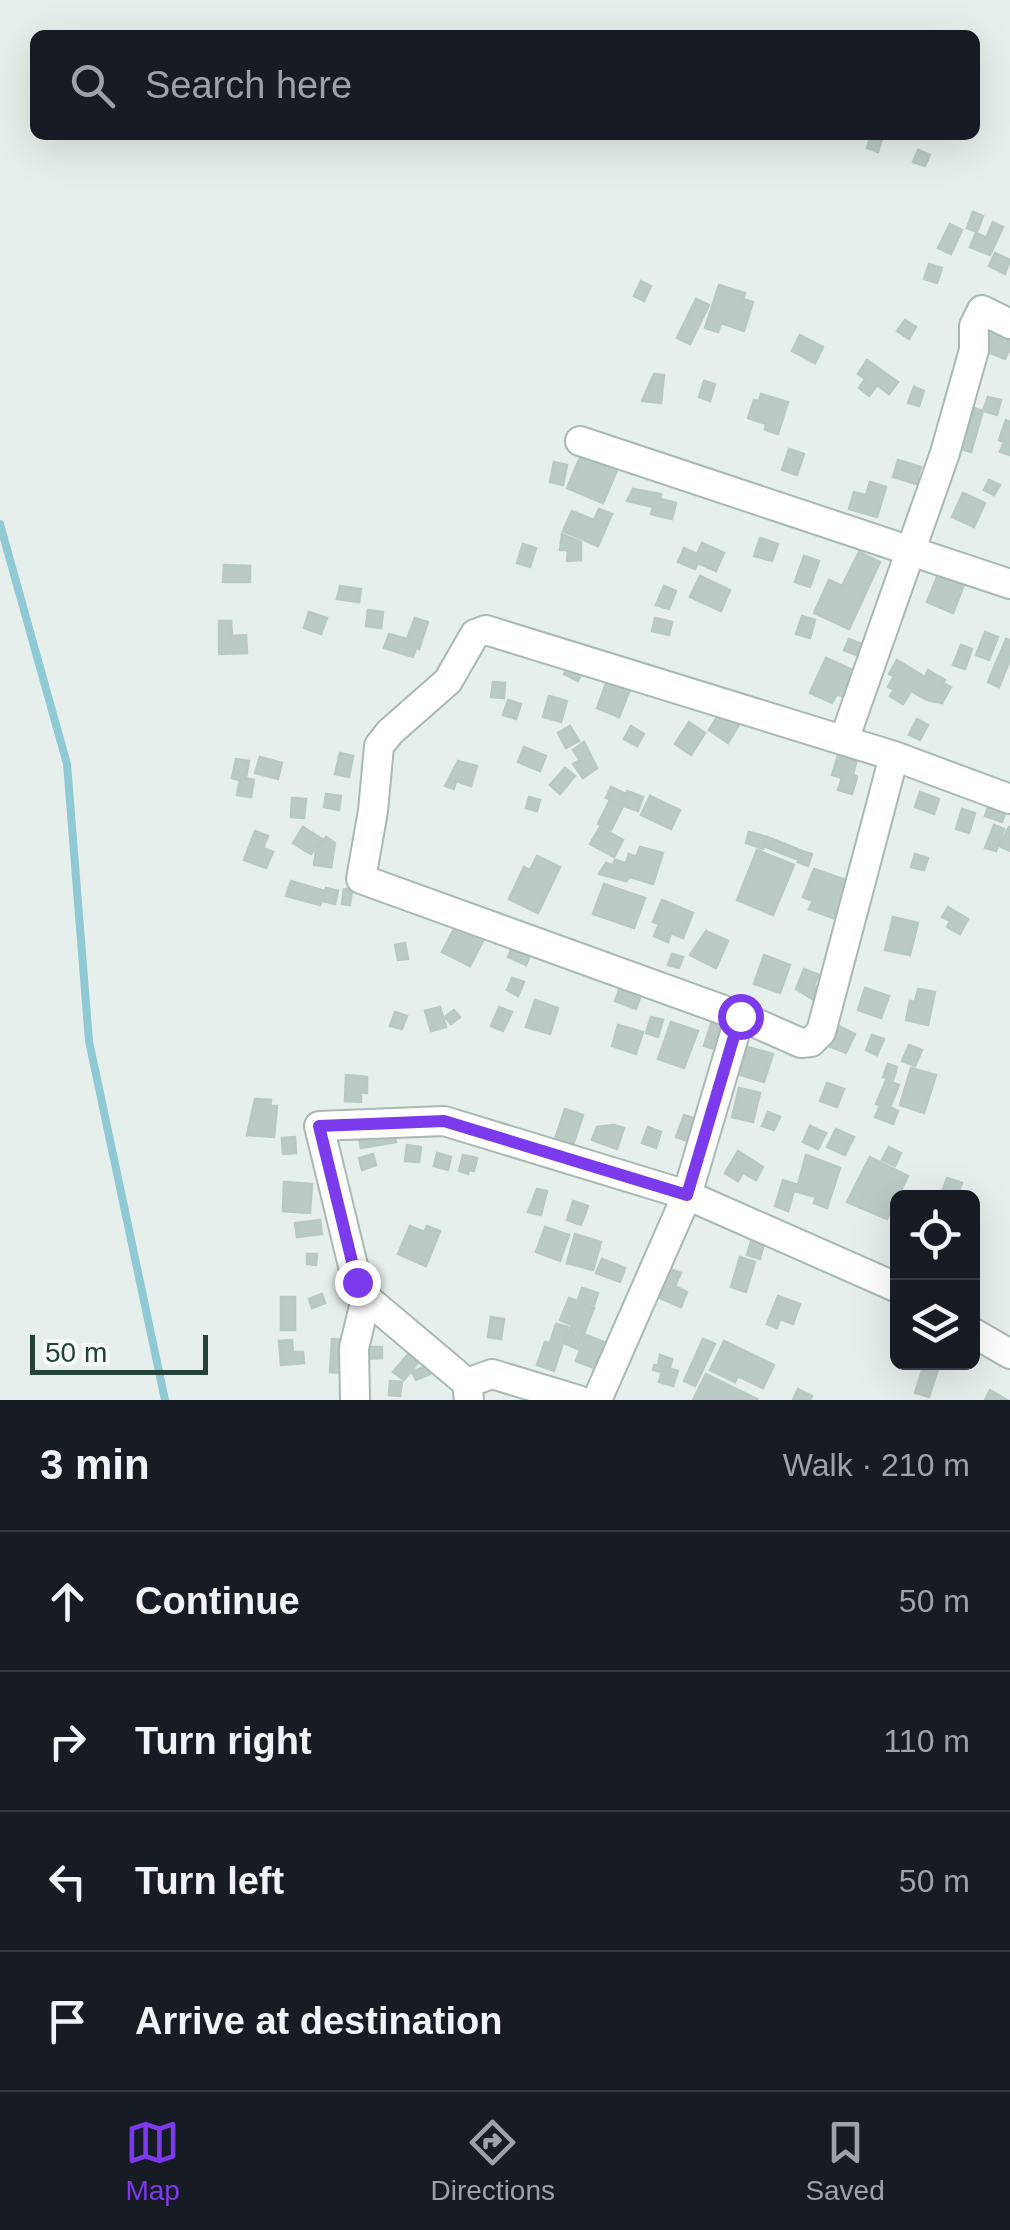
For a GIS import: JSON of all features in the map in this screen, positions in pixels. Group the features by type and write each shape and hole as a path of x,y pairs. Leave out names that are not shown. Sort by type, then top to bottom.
{"street":[{"path":"844,740 945,453 974,350 974,326 982,310 1010,324"},
{"path":"580,442 1010,584"},
{"path":"894,756 821,1032 810,1042 801,1043 740,1016 361,880 374,812 379,746 448,681 476,634 486,630 894,756 1010,799"},
{"path":"597,1400 687,1195 740,1016"},
{"path":"578,1400 492,1374 468,1391 366,1298 357,1282 319,1126 444,1121 687,1195 890,1284"},
{"path":"354,1400 354,1348 366,1298"},
{"path":"980,1337 1010,1354"}],"building":[{"path":"869,140 882,140 878,152 867,148"},
{"path":"918,150 930,155 925,166 913,162"},
{"path":"973,212 983,216 977,232 967,228"},
{"path":"993,222 1003,227 996,242 986,238"},
{"path":"950,224 962,230 951,254 938,248"},
{"path":"976,233 996,242 990,255 970,247"},
{"path":"995,253 1010,260 1005,274 989,266"},
{"path":"929,264 942,268 937,283 924,279"},
{"path":"641,281 651,286 644,301 634,296"},
{"path":"719,285 745,293 743,299 753,302 744,331 721,323 718,332 705,328"},
{"path":"696,299 709,305 690,344 677,338"},
{"path":"905,320 916,327 909,339 897,331"},
{"path":"995,327 1010,337 1005,359 984,350"},
{"path":"800,335 823,347 815,363 792,351"},
{"path":"867,360 898,382 889,394 877,385 869,396 859,388 865,379 858,374"},
{"path":"654,374 664,375 661,403 642,401"},
{"path":"704,381 715,384 710,401 699,397"},
{"path":"914,387 924,391 919,406 908,403"},
{"path":"761,394 788,402 778,434 765,430 766,424 748,418 754,400 759,401"},
{"path":"988,397 1001,400 997,415 983,411"},
{"path":"974,408 983,411 971,452 961,449"},
{"path":"1006,420 1010,422 1010,455 1000,452 1004,442 999,440"},
{"path":"789,449 804,454 797,475 782,470"},
{"path":"582,453 618,468 603,503 567,488"},
{"path":"898,460 921,467 916,484 893,477"},
{"path":"554,462 567,465 563,485 550,482"},
{"path":"989,480 1000,485 994,495 984,490"},
{"path":"870,482 886,487 877,517 849,509 854,492 866,495"},
{"path":"633,489 661,494 660,499 676,503 672,519 651,514 653,507 627,501"},
{"path":"963,493 985,503 974,527 952,517"},
{"path":"599,509 612,514 598,546 563,531 572,511 594,520"},
{"path":"562,534 581,542 581,560 567,561 568,550 560,550"},
{"path":"760,538 778,544 772,561 754,556"},
{"path":"702,543 724,553 716,571 698,563 695,569 678,562 684,548 697,554"},
{"path":"523,544 536,548 530,567 517,563"},
{"path":"859,552 880,562 849,629 814,613 829,580 842,586"},
{"path":"804,556 819,561 810,587 795,582"},
{"path":"224,565 250,566 250,582 223,582"},
{"path":"939,572 965,582 953,613 927,602"},
{"path":"700,576 730,590 721,611 690,597"},
{"path":"340,586 361,589 359,602 337,599"},
{"path":"664,586 676,591 669,609 656,605"},
{"path":"368,610 383,612 381,628 366,626"},
{"path":"309,612 327,618 321,634 304,628"},
{"path":"802,616 815,620 810,638 796,634"},
{"path":"415,618 428,622 413,657 384,648 389,634 407,639"},
{"path":"655,618 672,622 669,635 652,631"},
{"path":"219,621 231,621 232,636 246,635 247,653 219,654"},
{"path":"985,632 998,637 989,660 976,655"},
{"path":"849,639 861,644 856,655 844,650"},
{"path":"1006,639 1010,640 1010,660 999,687 988,682"},
{"path":"961,645 972,649 965,669 953,665"},
{"path":"826,658 861,674 849,700 837,694 832,703 810,693"},
{"path":"897,660 925,677 928,670 945,680 943,683 951,687 942,703 911,691 903,704 890,696 894,690 888,687 894,676 889,674"},
{"path":"570,661 584,668 578,681 564,674"},
{"path":"608,678 631,687 619,717 597,708"},
{"path":"493,682 505,683 504,698 491,697"},
{"path":"549,696 567,701 561,722 543,717"},
{"path":"508,700 521,704 516,719 503,715"},
{"path":"723,708 742,720 728,743 709,730"},
{"path":"917,719 928,725 920,740 909,735"},
{"path":"689,722 705,733 691,755 675,744"},
{"path":"570,726 579,741 566,748 558,733"},
{"path":"631,726 644,734 637,746 624,739"},
{"path":"584,742 597,768 583,778 573,764 580,760 573,750"},
{"path":"524,747 546,756 540,771 518,762"},
{"path":"340,753 353,756 349,777 335,774"},
{"path":"838,755 857,760 852,794 838,790 842,778 832,775"},
{"path":"260,757 282,763 278,779 255,773"},
{"path":"236,759 249,761 246,778 254,780 251,797 237,795 240,780 232,778"},
{"path":"458,761 477,766 471,786 456,781 454,789 445,786"},
{"path":"565,768 575,776 560,794 550,785"},
{"path":"611,787 626,794 621,805 606,798"},
{"path":"627,791 643,797 638,811 621,805"},
{"path":"920,792 939,799 934,814 915,807"},
{"path":"326,794 341,796 339,810 324,807"},
{"path":"650,796 680,810 671,829 641,815"},
{"path":"529,797 540,800 537,811 526,808"},
{"path":"292,798 306,799 304,818 291,817"},
{"path":"610,800 623,806 611,830 598,824"},
{"path":"990,802 1007,808 1002,822 985,816"},
{"path":"962,809 975,813 969,833 956,829"},
{"path":"994,825 1004,829 996,851 985,848"},
{"path":"303,827 322,839 311,854 293,843"},
{"path":"600,827 623,840 614,857 590,844"},
{"path":"1010,827 1010,851 999,846"},
{"path":"255,831 268,836 263,848 273,852 266,868 244,860"},
{"path":"749,832 767,837 763,849 746,843"},
{"path":"326,837 335,843 331,867 314,865 316,850"},
{"path":"767,837 785,844 781,853 764,846"},
{"path":"785,844 802,851 799,860 781,853"},
{"path":"640,847 663,853 653,884 599,874 606,863 626,863 629,854 636,857"},
{"path":"757,850 794,865 773,915 737,900"},
{"path":"802,851 812,854 808,866 798,862"},
{"path":"915,854 928,858 924,870 911,867"},
{"path":"537,856 560,867 538,913 509,899 524,867 530,870"},
{"path":"814,869 849,881 835,919 809,909 813,901 803,897"},
{"path":"291,881 325,891 320,905 286,896"},
{"path":"604,884 645,898 634,928 593,914"},
{"path":"326,888 338,891 335,904 323,901"},
{"path":"344,889 352,889 350,905 342,904"},
{"path":"662,900 693,913 683,938 671,933 668,942 654,936 659,924 653,922"},
{"path":"948,907 968,919 960,934 947,927 950,921 942,917"},
{"path":"893,917 918,923 910,955 885,950"},
{"path":"456,925 484,939 470,966 442,952"},
{"path":"706,931 728,941 716,968 690,955"},
{"path":"405,943 408,959 398,960 395,945"},
{"path":"514,943 532,950 526,965 508,957"},
{"path":"672,954 683,957 679,968 668,965"},
{"path":"764,955 790,965 780,993 754,984"},
{"path":"804,969 819,975 814,985 822,989 817,1002 796,989"},
{"path":"512,978 524,982 518,996 507,990"},
{"path":"620,987 641,995 636,1009 615,1001"},
{"path":"865,988 889,996 881,1018 858,1010"},
{"path":"918,989 935,992 928,1025 906,1020 910,1001 915,1002"},
{"path":"535,1000 558,1008 550,1034 526,1027"},
{"path":"440,1007 446,1027 431,1031 425,1011"},
{"path":"499,1007 512,1012 503,1031 491,1026"},
{"path":"454,1010 460,1017 451,1024 445,1017"},
{"path":"395,1012 407,1016 402,1029 390,1026"},
{"path":"651,1017 663,1020 658,1037 646,1033"},
{"path":"712,1021 729,1025 721,1051 704,1046"},
{"path":"671,1022 698,1031 684,1068 658,1059"},
{"path":"618,1025 643,1032 636,1054 612,1046"},
{"path":"839,1026 855,1034 846,1053 829,1046"},
{"path":"872,1035 884,1039 877,1055 866,1050"},
{"path":"909,1045 922,1050 915,1066 902,1061"},
{"path":"748,1047 773,1054 764,1082 740,1075"},
{"path":"888,1064 897,1067 893,1080 883,1077"},
{"path":"911,1068 936,1075 924,1113 900,1105"},
{"path":"346,1075 367,1077 367,1093 361,1092 361,1102 345,1101"},
{"path":"886,1080 899,1085 890,1107 898,1111 893,1124 875,1117"},
{"path":"827,1083 844,1089 837,1107 820,1101"},
{"path":"739,1088 760,1093 753,1122 732,1117"},
{"path":"255,1099 271,1100 270,1106 277,1106 274,1137 247,1135"},
{"path":"565,1109 583,1115 573,1145 555,1139"},
{"path":"768,1112 780,1117 774,1130 762,1126"},
{"path":"684,1115 699,1120 690,1142 676,1137"},
{"path":"810,1126 826,1133 818,1149 803,1142"},
{"path":"597,1127 624,1128 617,1149 592,1140"},
{"path":"648,1127 661,1132 656,1148 642,1143"},
{"path":"836,1129 854,1137 845,1155 827,1147"},
{"path":"394,1132 396,1142 361,1148 359,1137"},
{"path":"295,1137 296,1153 283,1154 282,1138"},
{"path":"407,1145 421,1147 419,1162 405,1161"},
{"path":"889,1147 901,1153 895,1166 882,1160"},
{"path":"738,1151 763,1167 756,1180 743,1173 738,1181 725,1173"},
{"path":"437,1153 451,1157 448,1170 434,1166"},
{"path":"373,1154 376,1165 362,1170 359,1158"},
{"path":"463,1155 477,1158 474,1171 469,1170 468,1174 459,1171"},
{"path":"806,1155 840,1168 827,1208 814,1203 816,1197 794,1191 788,1211 775,1206 783,1180 798,1185"},
{"path":"870,1157 908,1176 901,1190 890,1190 887,1219 847,1202"},
{"path":"947,1178 962,1183 959,1190 943,1190"},
{"path":"284,1182 312,1184 310,1213 283,1211"},
{"path":"537,1189 547,1191 541,1215 528,1212"},
{"path":"573,1201 588,1206 581,1225 567,1220"},
{"path":"320,1220 322,1234 297,1237 295,1223"},
{"path":"410,1226 424,1232 427,1226 440,1231 426,1266 398,1254"},
{"path":"545,1227 569,1235 560,1261 536,1252"},
{"path":"575,1234 601,1242 593,1270 567,1263"},
{"path":"753,1235 765,1238 760,1259 747,1255"},
{"path":"307,1254 317,1254 316,1265 307,1264"},
{"path":"740,1257 755,1262 746,1292 731,1287"},
{"path":"602,1259 625,1268 620,1282 596,1273"},
{"path":"667,1268 681,1273 675,1286 687,1292 681,1307 655,1296"},
{"path":"582,1288 598,1293 594,1305 578,1300"},
{"path":"322,1294 325,1303 312,1308 309,1299"},
{"path":"778,1296 800,1304 793,1324 780,1319 777,1328 767,1324"},
{"path":"281,1297 295,1297 295,1330 281,1330"},
{"path":"569,1298 594,1308 578,1349 564,1343 572,1325 560,1320"},
{"path":"491,1317 504,1319 501,1339 488,1337"},
{"path":"556,1324 568,1327 554,1371 537,1365"},
{"path":"586,1335 609,1344 599,1370 576,1361"},
{"path":"332,1339 350,1340 348,1373 330,1372"},
{"path":"703,1339 715,1344 695,1386 684,1381"},
{"path":"292,1340 293,1352 303,1352 304,1363 281,1365 279,1341"},
{"path":"724,1341 774,1365 763,1388 738,1376 735,1382 710,1370"},
{"path":"367,1347 382,1347 382,1358 367,1359"},
{"path":"409,1353 419,1361 404,1380 393,1372"},
{"path":"660,1355 672,1359 670,1368 658,1365"},
{"path":"654,1365 678,1371 673,1386 659,1382 662,1372 653,1370"},
{"path":"426,1366 430,1374 416,1380 412,1372"},
{"path":"922,1370 938,1370 929,1397 915,1393"},
{"path":"706,1374 757,1399 693,1400"},
{"path":"390,1381 402,1382 400,1396 389,1395"},
{"path":"798,1389 812,1396 810,1400 793,1400"},
{"path":"990,1390 1007,1400 985,1400"}],"waterway":[{"path":"0,524 67,764 89,1041 165,1400"}],"route":[{"path":"357,1282 319,1126 444,1121 687,1195 740,1016"}]}
